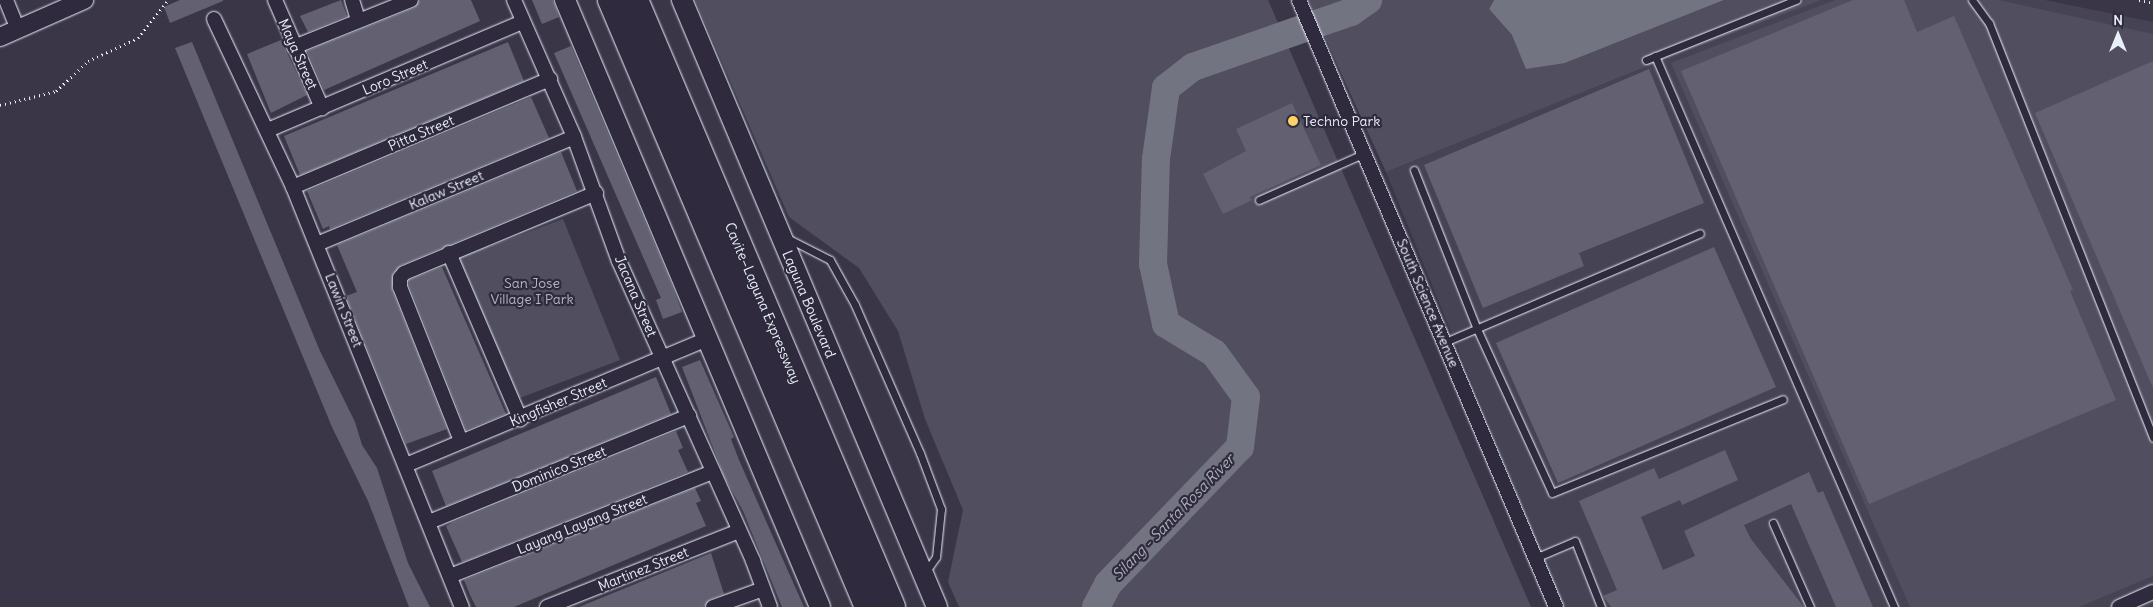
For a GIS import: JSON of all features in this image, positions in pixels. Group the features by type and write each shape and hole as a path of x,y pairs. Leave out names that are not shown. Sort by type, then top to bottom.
{"highway":[{"name":"Cavite–Laguna Expressway","path":"611,0 655,75 892,607"},
{"name":"Cavite–Laguna Expressway","path":"635,0 655,75 868,607"}],"main road":[{"path":"565,0 710,338 820,607"},
{"name":"Laguna Boulevard","path":"682,0 937,607"}],"street":[{"path":"6,0 18,30"},
{"path":"0,37 84,0"},
{"name":"Maya Street","path":"275,0 322,108"},
{"path":"352,0 358,20"},
{"path":"294,47 411,0"},
{"name":"Jacana Street","path":"514,0 522,22 550,79 574,136 619,261 689,416 770,607"},
{"name":"South Science Avenue","path":"1299,0 1556,607"},
{"name":"Lawin Street","path":"214,19 268,130 293,187 462,607"},
{"name":"Loro Street","path":"268,130 522,22"},
{"name":"Pitta Street","path":"293,187 550,79"},
{"name":"Kalaw Street","path":"317,244 574,136"},
{"path":"461,441 400,286 404,273 596,193"},
{"path":"449,253 520,419"},
{"name":"Kingfisher Street","path":"406,465 710,338"},
{"name":"Dominico Street","path":"429,522 689,416"},
{"name":"Layang Layang Street","path":"450,576 713,472"},
{"name":"Martinez Street","path":"547,607 739,531"},
{"path":"713,607 763,589"},
{"path":"2119,607 2153,592"}],"lane":[{"path":"1646,60 1796,0"},
{"path":"1972,0 1989,23 2153,438"},
{"path":"1655,56 1894,607"},
{"path":"1260,200 1365,153"},
{"path":"1414,170 1477,329 1552,493 1783,399"},
{"path":"1445,342 1700,233"},
{"path":"780,234 830,260 855,305 920,453 941,509 936,557 924,575"},
{"path":"1773,523 1810,607"},
{"path":"1535,558 1575,541 1601,607"}],"path":[{"path":"0,105 56,91 88,61 138,38 168,0"},
{"path":"2139,0 2153,3"}],"shaded area":[{"path":"1822,0 2045,0 2153,22 2153,607 1563,607 1386,172 1655,63"}],"green space":[{"path":"695,0 1268,0 1531,607 959,607 948,582 963,510 925,419 898,331 859,268 789,217"},
{"path":"1308,0 1494,0 1489,9 1512,35 1565,63 1724,0 1822,0 1655,63 1386,172"},
{"path":"1835,0 1999,0 2153,34 2153,576 2079,607 1910,607 1671,63"},
{"name":"San Jose Village I Park","path":"563,219 620,360 517,399 458,258"}],"water":[{"path":"1494,0 1724,0 1565,63 1526,69 1512,35 1489,9"}],"building":[{"path":"180,0 223,1 170,23 164,7"},
{"path":"341,0 347,16 308,32 300,16"},
{"path":"420,0 471,0 480,21 324,90 307,51 414,8"},
{"path":"532,0 553,0 559,17 542,24"},
{"path":"1853,0 1904,0 1917,32 1954,16 2073,290 2070,291 2116,400 1869,504 1681,71"},
{"path":"281,40 307,95 271,113 247,54"},
{"path":"192,42 320,351 355,422 362,445 377,468 408,563 430,607 409,607 368,501 332,427 175,48"},
{"path":"508,42 524,81 300,175 284,136"},
{"path":"571,46 682,312 663,319 656,300 661,298 554,53"},
{"path":"2153,61 2153,388 2035,113"},
{"path":"1649,69 1704,203 1579,253 1584,266 1483,308 1424,165"},
{"path":"531,97 549,138 330,229 329,226 323,229 307,191"},
{"path":"1292,103 1321,165 1250,197 1252,200 1223,214 1203,174 1246,151 1236,129"},
{"path":"561,152 577,191 401,265 393,273 392,290 447,429 406,444 346,296 357,292 337,245"},
{"path":"1714,247 1776,387 1558,483 1496,343"},
{"path":"442,267 506,414 466,430 409,285 409,280"},
{"path":"700,360 734,437 731,439 739,460 804,607 782,607 743,511 724,476 682,367"},
{"path":"656,377 671,414 446,506 432,471"},
{"path":"676,431 683,448 678,450 688,472 462,562 446,526"},
{"path":"1725,450 1738,480 1682,505 1680,500 1641,517 1663,570 1695,556 1684,531 1809,472 1818,493 1823,491 1873,607 1836,607 1791,504 1744,525 1751,539 1804,607 1611,607 1603,596 1617,590 1579,501 1654,468 1659,479"},
{"path":"695,488 701,501 696,503 706,526 514,607 476,607 464,580"},
{"path":"711,553 724,594 710,599 704,607 579,607"}],"waterway":[{"name":"Silang - Santa Rosa River","path":"1096,607 1108,584 1240,447 1246,397 1214,353 1166,324 1153,264 1156,159 1166,88 1193,67 1351,12 1368,0"}],"place":[{"name":"Techno Park","path":"1293,121"}]}
